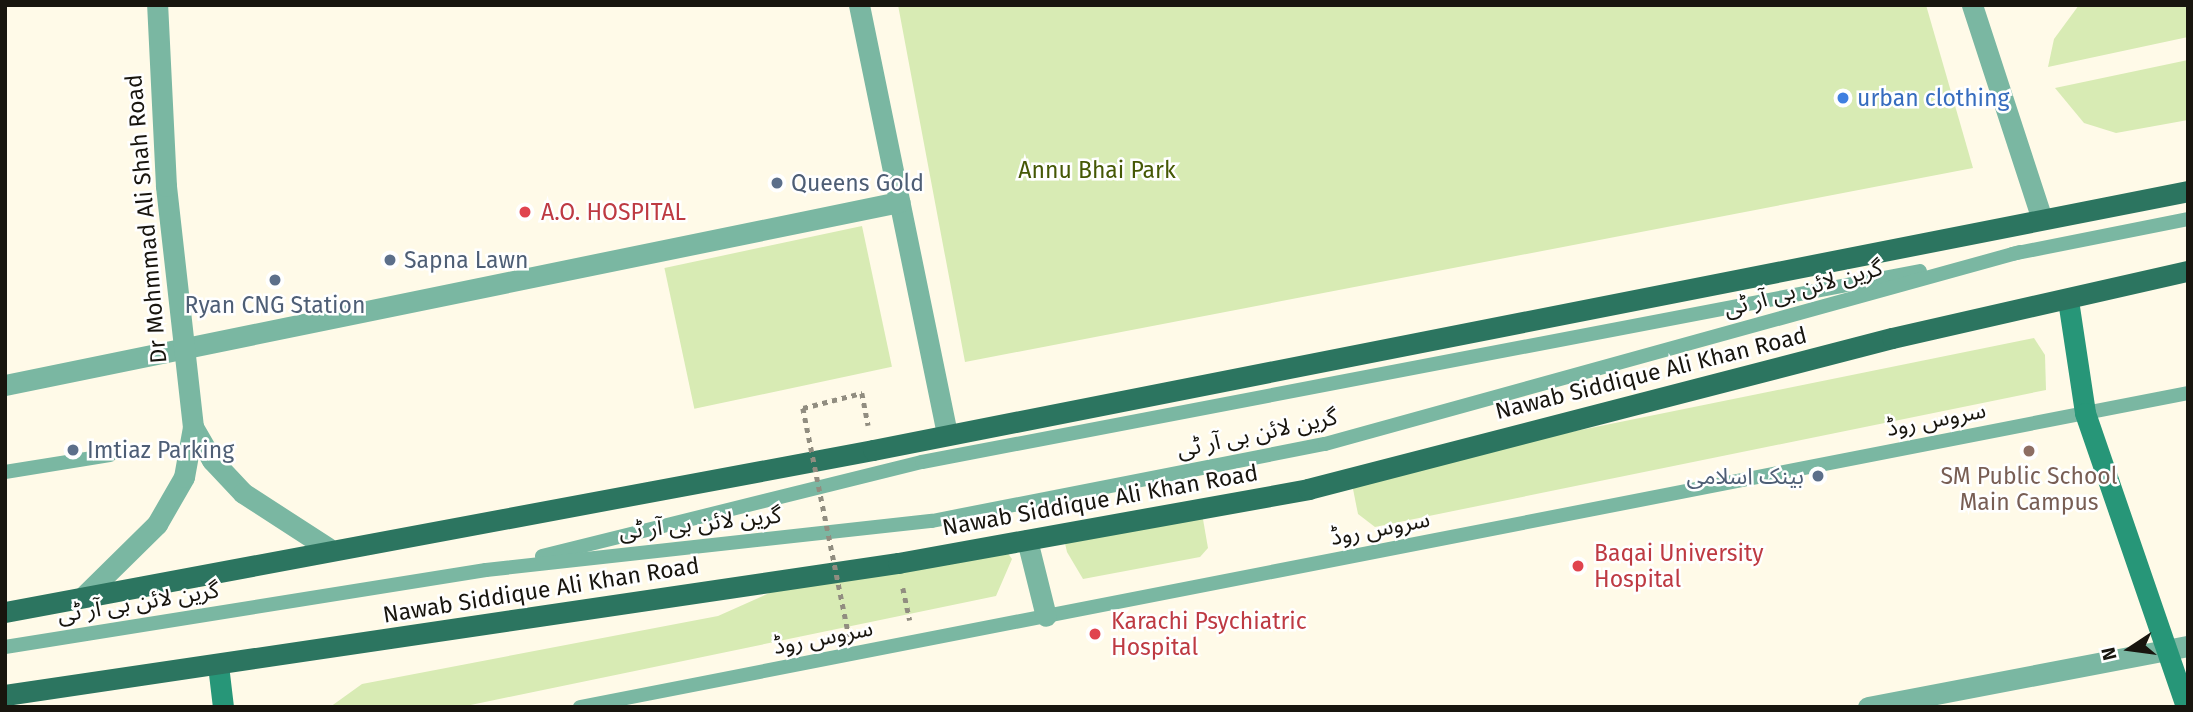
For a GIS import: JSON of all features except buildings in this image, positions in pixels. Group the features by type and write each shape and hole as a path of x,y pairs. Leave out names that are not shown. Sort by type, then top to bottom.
{"main road":[{"path":"5,612 328,548 947,435 2188,191"},
{"name":"Nawab Siddique Ali Khan Road","path":"5,695 898,563 1308,489 1892,338 2188,271"}],"street":[{"name":"Dr Mohmmad Ali Shah Road","path":"84,596 157,524 184,477 193,427 182,350 157,5"},
{"path":"859,5 947,435"},
{"path":"1972,5 2042,219"},
{"path":"5,385 899,202"},
{"path":"2068,300 2085,413 2186,707"},
{"name":"Dr Mohmmad Ali Shah Road","path":"193,427 212,460 243,493 328,548"},
{"path":"1027,540 1046,616"},
{"path":"1868,707 2188,646"},
{"path":"218,665 223,707"}],"lane":[{"name":"گرین لائن بی آر ٹی","path":"486,570 922,462 2188,219"},
{"name":"گرین لائن بی آر ٹی","path":"5,647 486,570 932,521 1325,444 2020,252"},
{"name":"سروس روڈ","path":"580,707 2188,393"},
{"path":"5,472 110,455"}],"path":[{"path":"849,636 803,408 862,393"},
{"path":"898,563 914,642"}],"green space":[{"name":"Annu Bhai Park","path":"898,5 1926,5 1973,168 965,362"},
{"path":"2079,5 2188,5 2188,37 2048,67 2054,39"},
{"path":"2188,60 2188,120 2116,133 2084,123 2055,88"},
{"path":"862,226 892,367 694,409 664,268"},
{"path":"2034,338 2045,355 2046,390 1375,527 1358,514 1353,489 1364,474"},
{"path":"1200,502 1208,548 1200,557 1083,579 1067,552 1062,530"},
{"path":"999,541 1012,559 996,596 461,707 330,707 362,684 718,616 774,591"}],"place":[{"name":"urban clothing","path":"1843,98"},
{"name":"Queens Gold","path":"777,183"},
{"name":"A.O. HOSPITAL","path":"525,212"},
{"name":"Sapna Lawn","path":"390,260"},
{"name":"Ryan CNG Station","path":"275,280"},
{"name":"Imtiaz Parking","path":"73,450"},
{"name":"SM Public School Main Campus","path":"2029,451"},
{"name":"بینک اسلامی","path":"1818,476"},
{"name":"Baqai University Hospital","path":"1578,566"},
{"name":"Karachi Psychiatric Hospital","path":"1095,634"}]}
